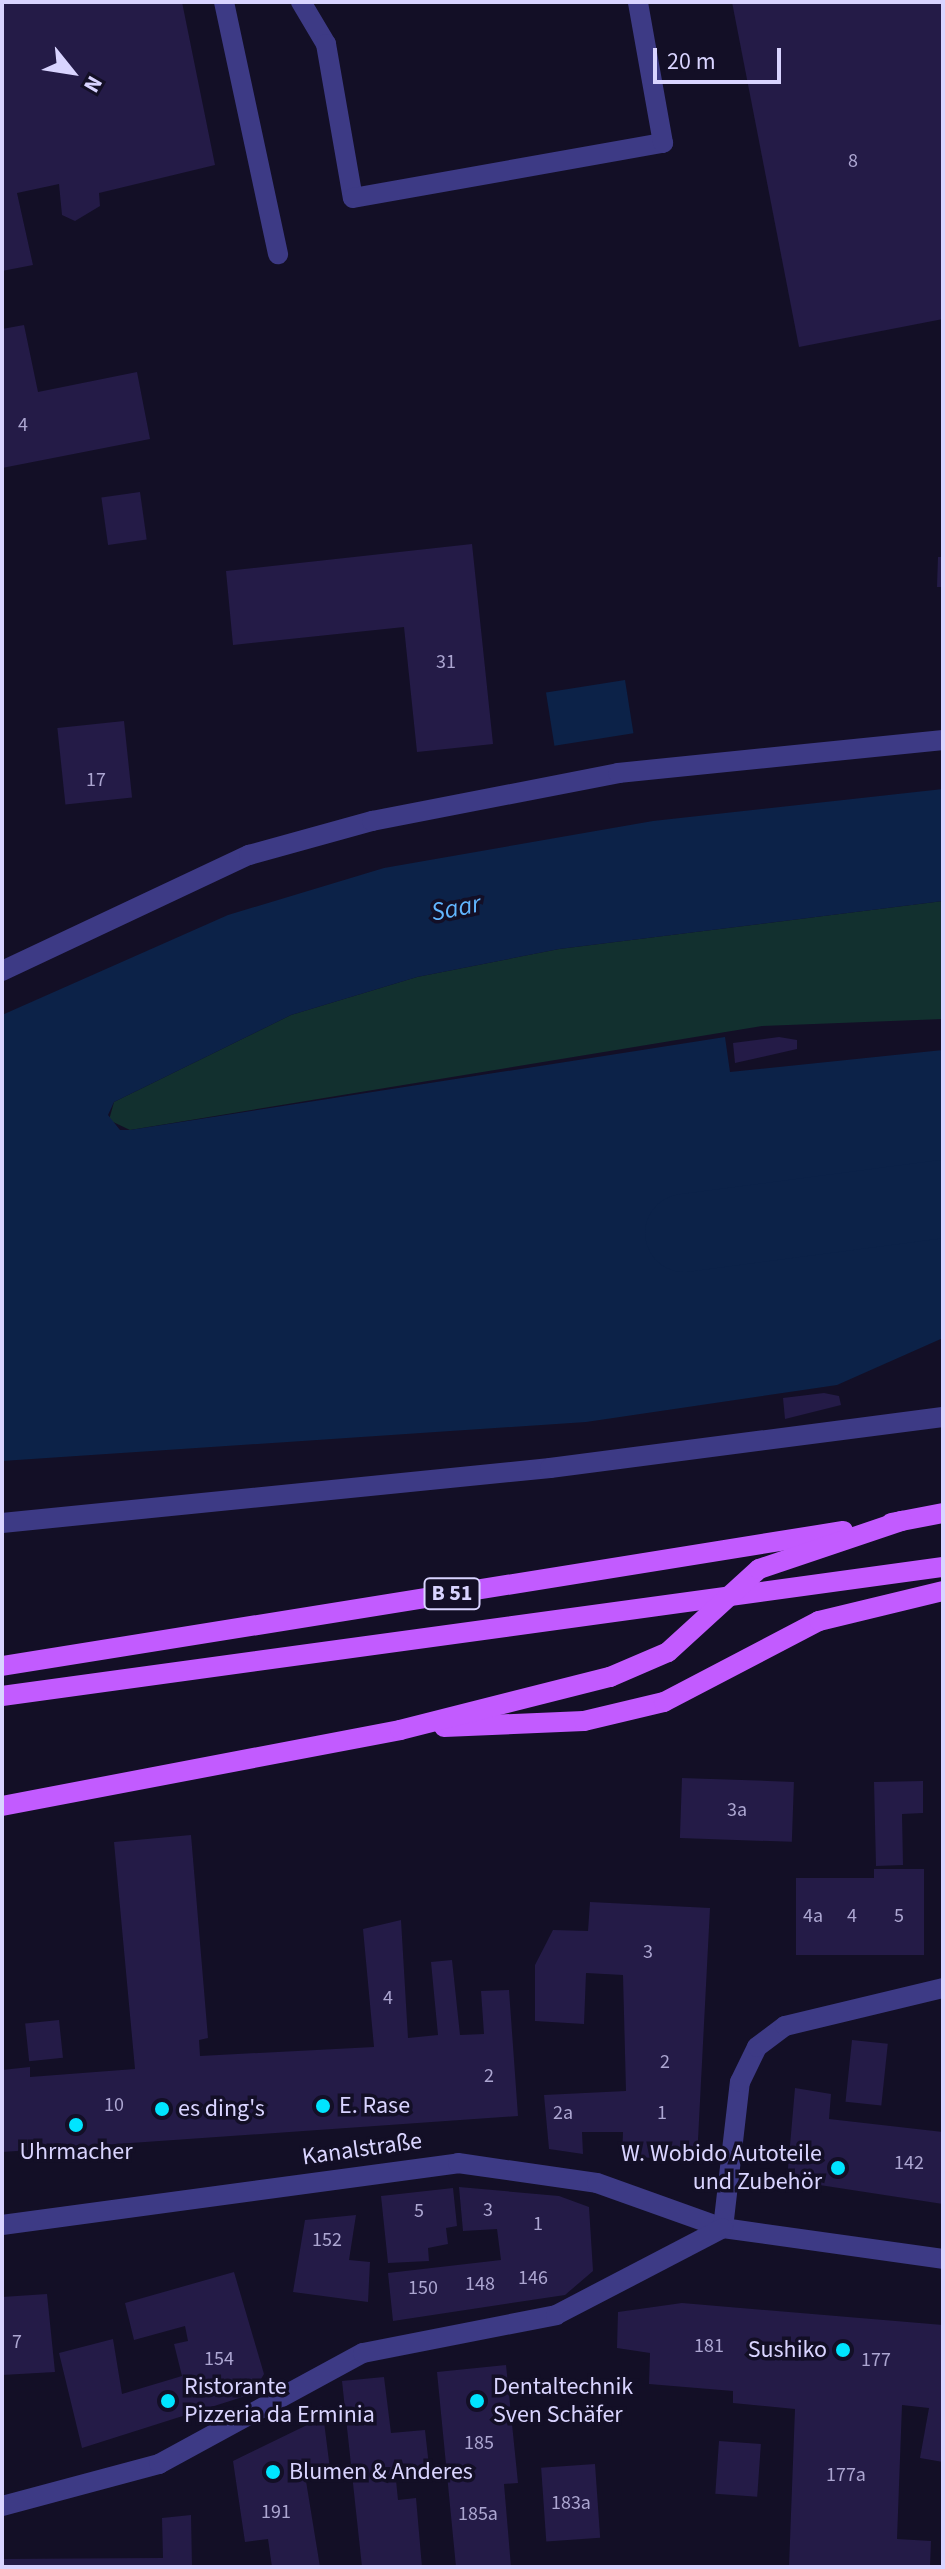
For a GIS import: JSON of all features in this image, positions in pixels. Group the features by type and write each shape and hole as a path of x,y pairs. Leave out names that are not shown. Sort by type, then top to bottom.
{"main road":[{"name":"B 51","path":"2,1666 943,1513"},
{"path":"2,1806 400,1730 610,1677 668,1652 759,1569 902,1521"},
{"name":"B 51","path":"2,1696 735,1592 943,1567"},
{"path":"400,1730 584,1721 664,1702 819,1621 943,1591"}],"street":[{"path":"224,2 278,254"},
{"path":"301,2 326,44 353,198 663,143 638,2"},
{"path":"2,971 236,861 372,821 591,777 943,740"},
{"path":"2,1523 565,1467 943,1417"},
{"path":"2,2506 159,2464 363,2353 556,2315 723,2228 740,2082 757,2047 785,2026 943,1988"},
{"name":"Kanalstraße","path":"2,2225 458,2163 597,2183 723,2228 943,2259"}],"green space":[{"path":"943,901 943,1019 762,1026 130,1130 109,1120 114,1102 291,1015 417,977 559,949"}],"water":[{"path":"625,680 633,733 554,746 546,693"},
{"name":"Saar","path":"943,789 943,901 559,949 417,977 291,1015 114,1102 108,1115 120,1130 130,1130 725,1037 730,1072 943,1050 943,1338 837,1385 586,1422 2,1461 2,1015 228,915 384,868 653,821","holes":["831,1214 838,1217 829,1226 792,1230 791,1216"]}],"building":[{"path":"2,2 182,2 215,165 99,193 100,206 75,221 62,215 59,184 17,193 33,265 2,271"},
{"path":"732,2 943,2 943,319 799,347"},
{"path":"24,325 38,392 137,372 150,439 2,468 2,329"},
{"path":"140,492 147,540 108,545 101,497"},
{"path":"472,544 493,744 417,752 404,627 233,645 226,571"},
{"path":"938,557 943,557 943,587 937,587"},
{"path":"124,721 132,798 65,805 57,728"},
{"path":"779,1037 797,1040 797,1049 735,1063 733,1043"},
{"path":"824,1393 839,1396 841,1405 785,1419 783,1398"},
{"path":"682,1778 794,1782 792,1842 680,1838"},
{"path":"923,1781 923,1813 902,1814 903,1865 876,1866 874,1782"},
{"path":"191,1835 208,2038 199,2040 200,2056 374,2047 363,1929 401,1920 408,2038 438,2035 431,1962 452,1960 460,2035 484,2034 481,1991 509,1990 518,2116 2,2152 2,2070 30,2067 30,2077 135,2069 114,1842"},
{"path":"874,1869 924,1869 924,1955 796,1955 796,1878 874,1878"},
{"path":"590,1902 710,1908 697,2159 622,2157 623,2132 582,2132 583,2154 549,2149 544,2095 626,2091 623,1975 586,1973 584,2024 535,2021 535,1965 553,1930 588,1931"},
{"path":"59,2020 63,2058 29,2061 25,2024"},
{"path":"852,2040 888,2044 881,2105 846,2102"},
{"path":"795,2088 831,2094 829,2119 943,2132 943,2204 787,2180"},
{"path":"459,2187 559,2196 589,2207 593,2271 565,2295 393,2321 388,2273 501,2260 497,2229 463,2231"},
{"path":"453,2188 457,2226 446,2228 448,2244 428,2248 429,2261 388,2263 381,2196"},
{"path":"356,2215 349,2260 370,2262 368,2302 293,2292 305,2220"},
{"path":"234,2272 264,2374 252,2394 82,2448 59,2353 113,2339 122,2394 182,2376 174,2344 188,2341 185,2326 134,2340 125,2303"},
{"path":"47,2294 55,2372 2,2375 2,2297"},
{"path":"682,2303 943,2325 943,2462 920,2458 929,2408 902,2405 897,2539 931,2541 930,2567 789,2567 795,2409 733,2403 733,2391 649,2384 650,2353 617,2348 618,2312"},
{"path":"506,2365 518,2483 504,2484 511,2567 456,2567 437,2372"},
{"path":"384,2377 391,2433 425,2430 429,2466 395,2470 398,2500 416,2498 422,2567 362,2567 342,2381"},
{"path":"322,2406 331,2477 306,2481 320,2567 272,2567 268,2539 245,2542 233,2461 307,2425 306,2409"},
{"path":"719,2441 761,2444 757,2497 715,2494"},
{"path":"595,2464 600,2538 546,2542 541,2468"},
{"path":"191,2515 192,2567 3,2567 2,2559 163,2558 162,2518"}],"waterway":[{"path":"684,1233 943,1199"}],"place":[{"name":"E. Rase","path":"323,2106"},
{"name":"es ding's","path":"162,2109"},
{"name":"Uhrmacher","path":"76,2125"},
{"name":"W. Wobido Autoteile und Zubehör","path":"838,2168"},
{"name":"Sushiko","path":"843,2350"},
{"name":"Ristorante Pizzeria da Erminia","path":"168,2401"},
{"name":"Dentaltechnik Sven Schäfer","path":"477,2401"},
{"name":"Blumen & Anderes","path":"273,2472"}]}
